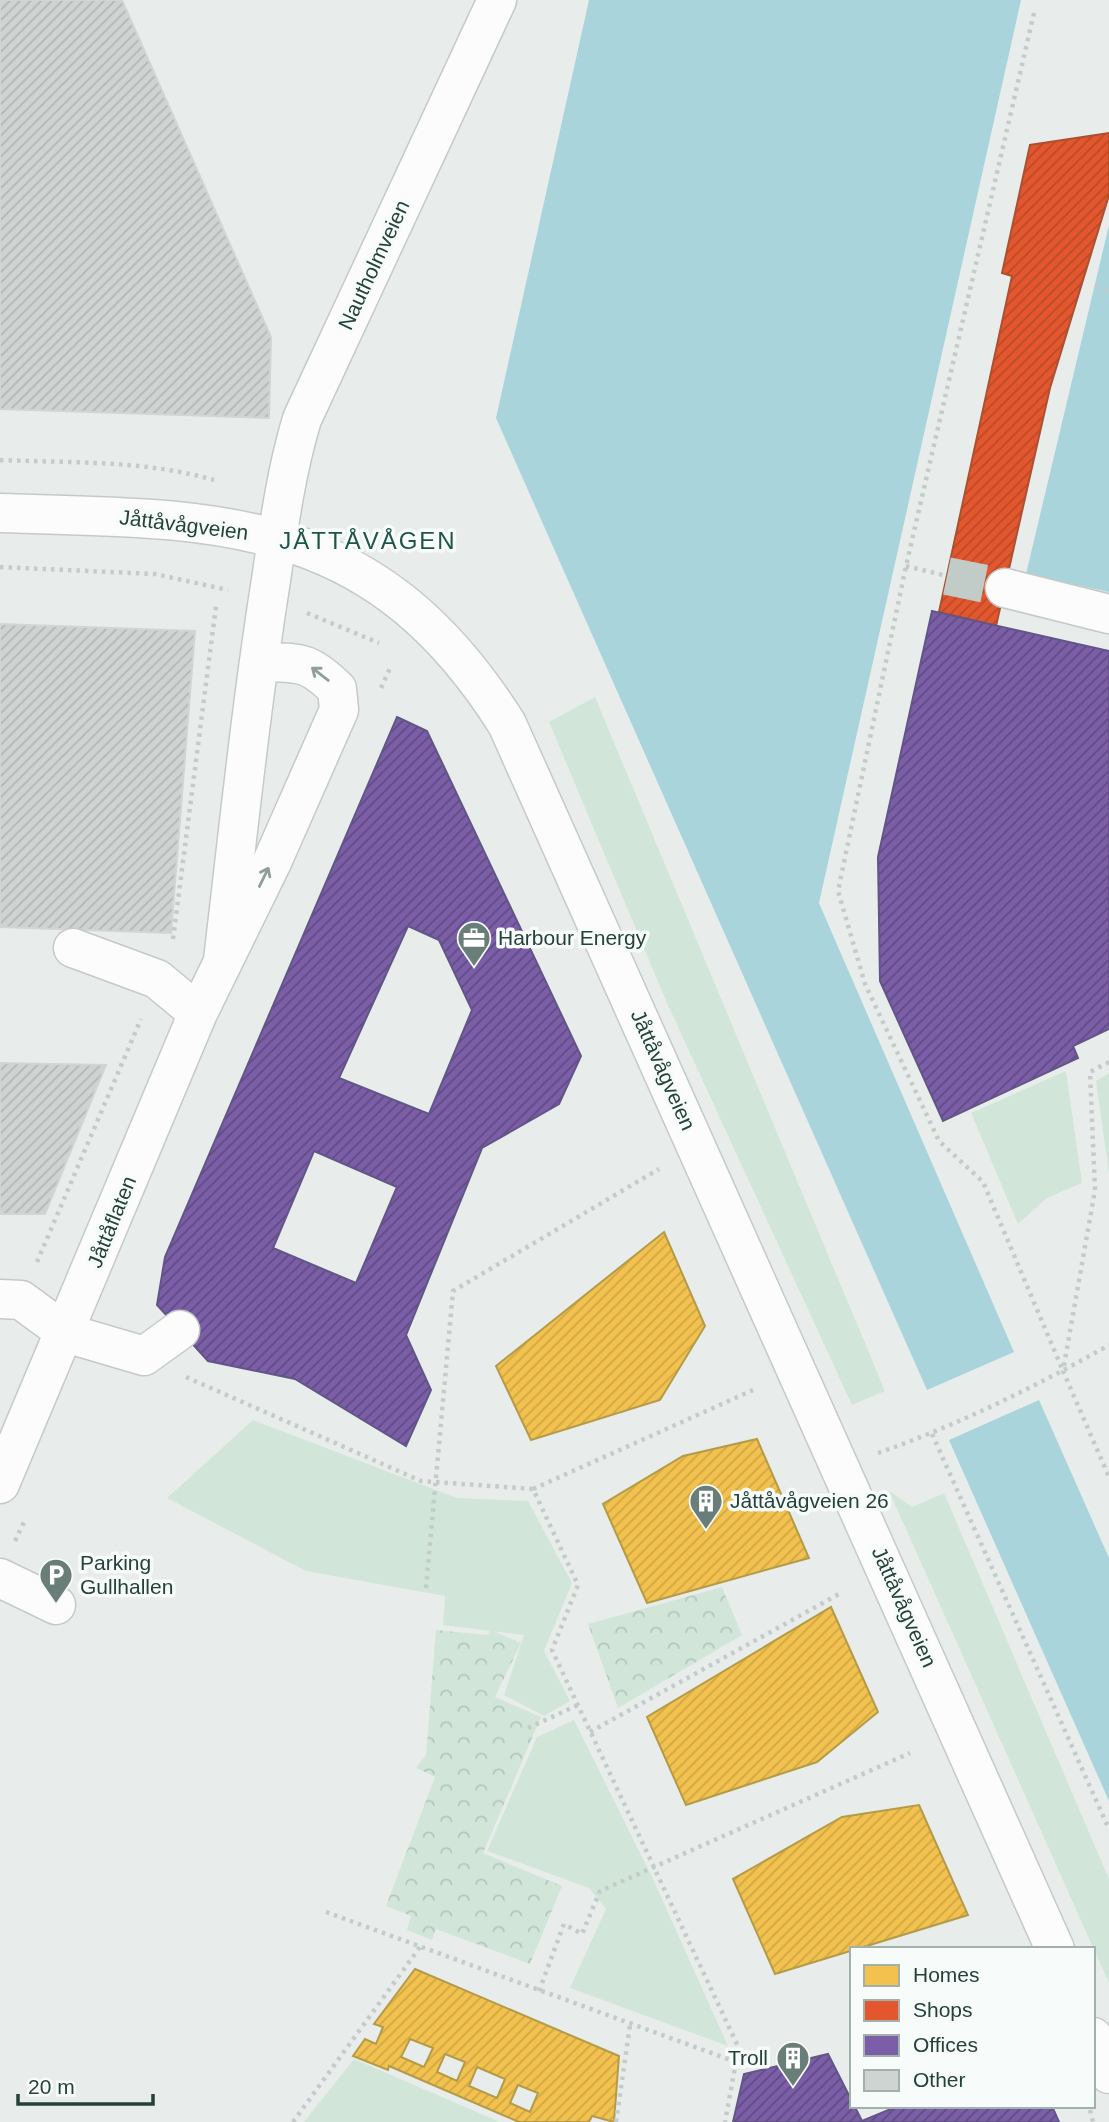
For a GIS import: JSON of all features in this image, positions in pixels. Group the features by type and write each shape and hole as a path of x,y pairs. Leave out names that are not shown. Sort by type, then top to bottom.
{"street":[{"name":"Nautholmveien","path":"277,538 282,500 302,419 497,0"},
{"name":"Jåttåvågveien","path":"0,513 142,518 227,527 315,550 348,565 384,588 420,617 468,668 507,724 836,1454 1054,1947"},
{"name":"Jåttåflaten","path":"223,960 259,662 277,538"},
{"path":"1005,588 1109,614"},
{"name":"Jåttåflaten","path":"0,1484 66,1333 198,1013 272,862 339,710 337,689 316,668 298,663 259,662"},
{"path":"73,947 158,979 198,1013"},
{"path":"0,1299 21,1300 66,1333 144,1356 180,1330"},
{"path":"0,1578 56,1605"},
{"path":"1095,2042 1109,2074"}],"path":[{"path":"1034,13 906,566 838,891 865,984 939,1141 983,1182 1109,1477"},
{"path":"1096,286 1109,289"},
{"path":"0,460 129,464 184,472 218,481"},
{"path":"906,566 947,576"},
{"path":"0,567 155,574 268,599 363,634 384,645"},
{"path":"1063,1371 1095,1189 1090,1073 1109,1062"},
{"path":"426,1588 453,1291 662,1167"},
{"path":"874,1454 932,1434 1063,1371 1109,1345"},
{"path":"144,1356 275,1418 421,1481 533,1489 753,1390"},
{"path":"932,1434 1109,1829"},
{"path":"533,1489 578,1585 552,1650 743,2057 736,2062 725,2122"},
{"path":"590,1732 839,1594"},
{"path":"528,1728 578,1705"},
{"path":"539,1991 564,1924 582,1934 600,1891 910,1753"},
{"path":"326,1912 736,2062"},
{"path":"293,2122 420,1947"},
{"path":"616,2122 630,2025"}],"green space":[{"path":"595,697 885,1391 852,1405 667,1003 549,722"},
{"path":"1066,1071 1082,1183 1047,1198 1018,1224 971,1113"},
{"path":"1109,1073 1109,1173 1096,1081"},
{"path":"253,1420 457,1498 528,1501 572,1583 544,1651 570,1701 544,1716 504,1695 524,1635 443,1625 445,1596 306,1571 167,1498"},
{"path":"889,1491 912,1507 944,1493 1109,1879 1109,1983"},
{"path":"722,1587 742,1635 618,1708 588,1624"},
{"path":"436,1630 487,1635 491,1630 521,1643 495,1697 541,1717 483,1853 562,1886 530,1964 436,1929 432,1940 407,1930 411,1916 386,1906 435,1777 416,1768 426,1755"},
{"path":"574,1720 653,1879 728,2046 570,1988 606,1909 589,1888 487,1851 537,1737"},
{"path":"354,2059 500,2122 304,2122"}],"water":[{"path":"589,0 1021,0 819,903 1014,1352 927,1390 496,418"},
{"path":"1109,225 1109,592 1026,574"},
{"path":"1039,1400 1109,1558 1109,1801 949,1440"}],"building: Homes":[{"path":"664,1232 705,1326 660,1400 531,1440 496,1366"},
{"name":"Jåttåvågveien 26","path":"757,1439 809,1558 647,1603 603,1504 683,1456"},
{"path":"831,1607 878,1712 817,1762 686,1805 647,1717"},
{"path":"919,1805 968,1915 863,1947 850,1947 850,1951 775,1974 733,1879 842,1817"},
{"path":"415,1969 619,2056 614,2122 592,2116 589,2122 519,2122 389,2066 388,2070 353,2056 365,2039 376,2044 383,2027 374,2024","holes":["410,2039 433,2048 424,2067 401,2057","445,2054 465,2062 457,2081 437,2072","477,2067 505,2079 497,2098 469,2086","518,2085 538,2093 530,2112 510,2103"]}],"building: Shops":[{"path":"1109,133 1109,195 1050,388 996,626 939,612 1012,276 1002,273 1030,145"}],"building: Offices":[{"path":"932,611 1109,651 1109,1029 1073,1046 1078,1058 943,1121 880,981 878,857"},
{"path":"397,717 427,731 581,1056 559,1104 482,1148 406,1335 431,1390 406,1446 295,1379 208,1361 157,1305 165,1257","holes":["408,926 439,940 472,1010 429,1114 339,1078","314,1151 397,1187 356,1283 273,1248"]},
{"name":"Troll","path":"828,2054 850,2097 850,2108 855,2108 862,2121 893,2108 1053,2108 1059,2122 733,2122 744,2074"}],"building: Other":[{"path":"0,0 122,0 271,337 269,418 0,409"},
{"path":"0,624 195,631 171,933 0,927"},
{"path":"0,1063 106,1065 45,1214 0,1214"}],"tunnel":[{"path":"947,576 1005,588"}],"place":[{"name":"Harbour Energy","path":"474,968"},
{"name":"Jåttåvågveien 26","path":"706,1531"},
{"name":"Parking Gullhallen","path":"56,1605"},
{"name":"Troll","path":"793,2088"}],"district":[{"name":"JÅTTÅVÅGEN","path":"368,541"}]}
